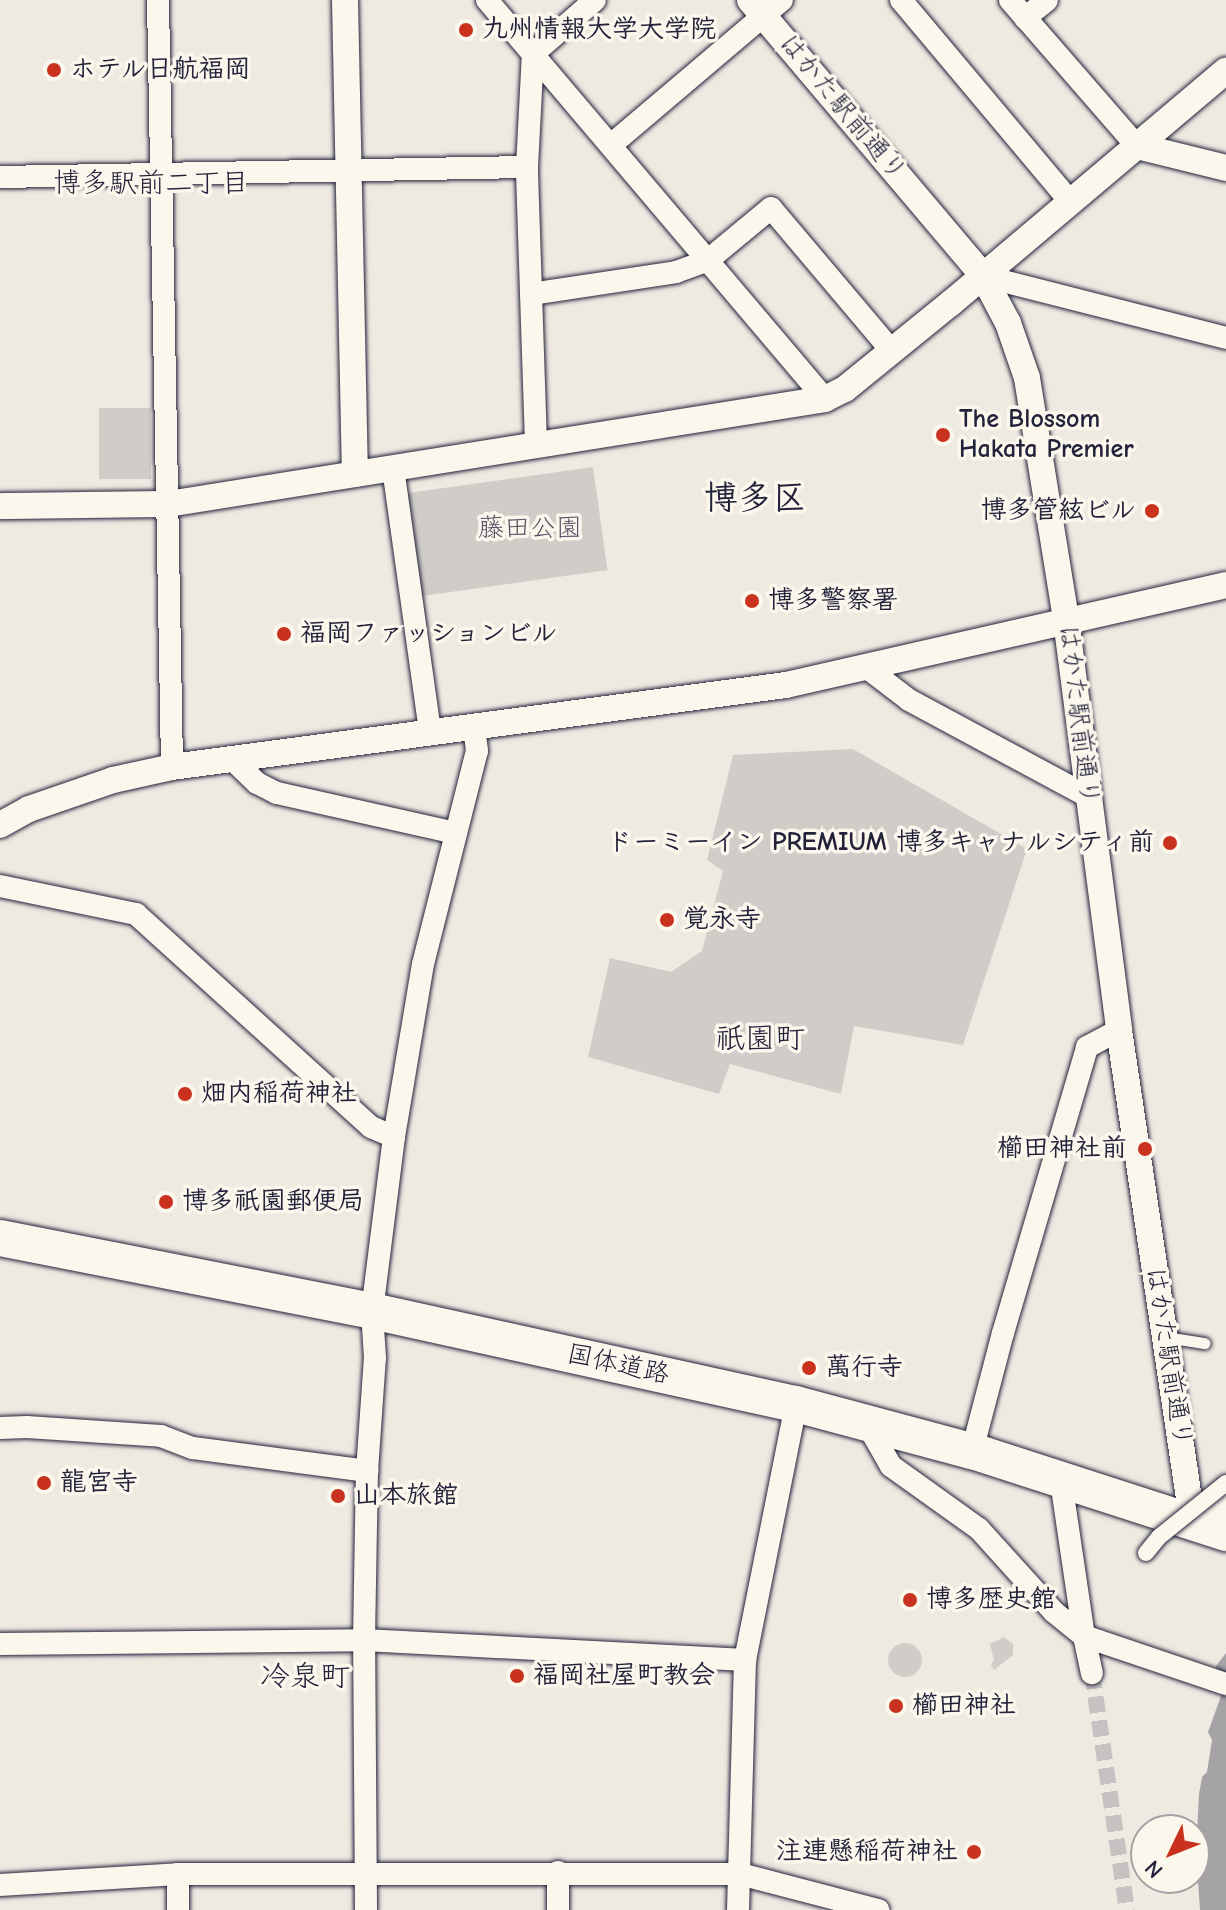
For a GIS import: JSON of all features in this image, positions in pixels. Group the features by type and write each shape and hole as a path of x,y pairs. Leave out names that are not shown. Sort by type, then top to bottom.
{"highway":[{"name":"国体道路","path":"0,1238 372,1311 796,1404 972,1451 1226,1533"}],"street":[{"path":"158,0 172,767"},
{"path":"345,0 355,474"},
{"path":"487,0 825,399"},
{"path":"536,444 527,167 533,54 595,0"},
{"path":"901,0 1069,200"},
{"path":"1010,0 1137,146 1226,168"},
{"path":"1025,18 1047,0"},
{"path":"611,145 765,5"},
{"name":"はかた駅前通り","path":"765,5 983,276 1008,323 1027,378 1066,620 1119,1030 1192,1520"},
{"path":"0,506 168,504 825,399 845,389 1226,71"},
{"path":"0,177 527,167"},
{"path":"531,294 676,272 707,261 771,208 891,350"},
{"path":"983,276 1226,338"},
{"path":"393,468 430,730"},
{"path":"0,825 29,809 113,780 172,767 430,730 637,707 786,685 1226,585"},
{"path":"866,667 909,700 1089,797"},
{"path":"366,1910 364,1640 367,1471 375,1358 372,1311 394,1137 423,964 477,751 474,725"},
{"path":"231,758 257,783 277,793 456,833"},
{"path":"0,886 136,914 371,1127 394,1137"},
{"path":"972,1451 1003,1333 1087,1047 1119,1030"},
{"path":"738,1910 745,1660 796,1404"},
{"path":"867,1424 891,1466 979,1529 1054,1612 1084,1636 1222,1682"},
{"path":"0,1428 161,1436 193,1448 367,1471"},
{"path":"1061,1481 1092,1673"},
{"path":"1146,1553 1159,1537 1226,1483"},
{"path":"1192,1520 1226,1502"},
{"path":"0,1644 364,1640 745,1660"},
{"path":"558,1872 558,1910"},
{"path":"178,1874 178,1910"},
{"path":"0,1885 178,1874 740,1874 878,1910"}],"lane":[{"path":"1165,1336 1205,1343"}],"green space":[{"path":"99,408 151,408 151,479 99,479"},
{"name":"藤田公園","path":"593,467 607,570 422,596 408,493"},
{"path":"853,749 1027,849 963,1045 854,1026 841,1094 730,1064 719,1094 588,1057 610,958 671,972 702,951 723,871 707,860 733,755"},
{"path":"1004,1637 1013,1644 1013,1655 994,1670 990,1644"},
{"path":"905,1643 917,1648 922,1660 917,1672 905,1677 893,1672 888,1660 893,1648"}],"shaded area":[{"path":"1226,1653 1226,1910 1200,1910 1199,1894 1210,1894 1210,1814 1198,1814 1202,1777 1207,1772 1212,1740 1208,1732 1221,1696 1216,1666"}],"tunnel":[{"path":"1092,1673 1127,1910"}],"place":[{"name":"九州情報大学大学院","path":"466,30"},
{"name":"ホテル日航福岡","path":"54,70"},
{"name":"The Blossom Hakata Premier","path":"943,435"},
{"name":"博多管絃ビル","path":"1152,511"},
{"name":"博多警察署","path":"752,601"},
{"name":"福岡ファッションビル","path":"284,634"},
{"name":"ドーミーイン PREMIUM 博多キャナルシティ前","path":"1170,843"},
{"name":"覚永寺","path":"667,920"},
{"name":"畑内稲荷神社","path":"185,1094"},
{"name":"櫛田神社前","path":"1145,1149"},
{"name":"博多祇園郵便局","path":"166,1202"},
{"name":"萬行寺","path":"809,1368"},
{"name":"龍宮寺","path":"44,1483"},
{"name":"山本旅館","path":"338,1496"},
{"name":"博多歴史館","path":"910,1600"},
{"name":"福岡社屋町教会","path":"517,1676"},
{"name":"櫛田神社","path":"896,1706"},
{"name":"注連懸稲荷神社","path":"974,1852"}],"district":[{"name":"博多駅前二丁目","path":"151,183"},
{"name":"博多区","path":"755,499"},
{"name":"祇園町","path":"760,1039"},
{"name":"冷泉町","path":"305,1677"}]}
